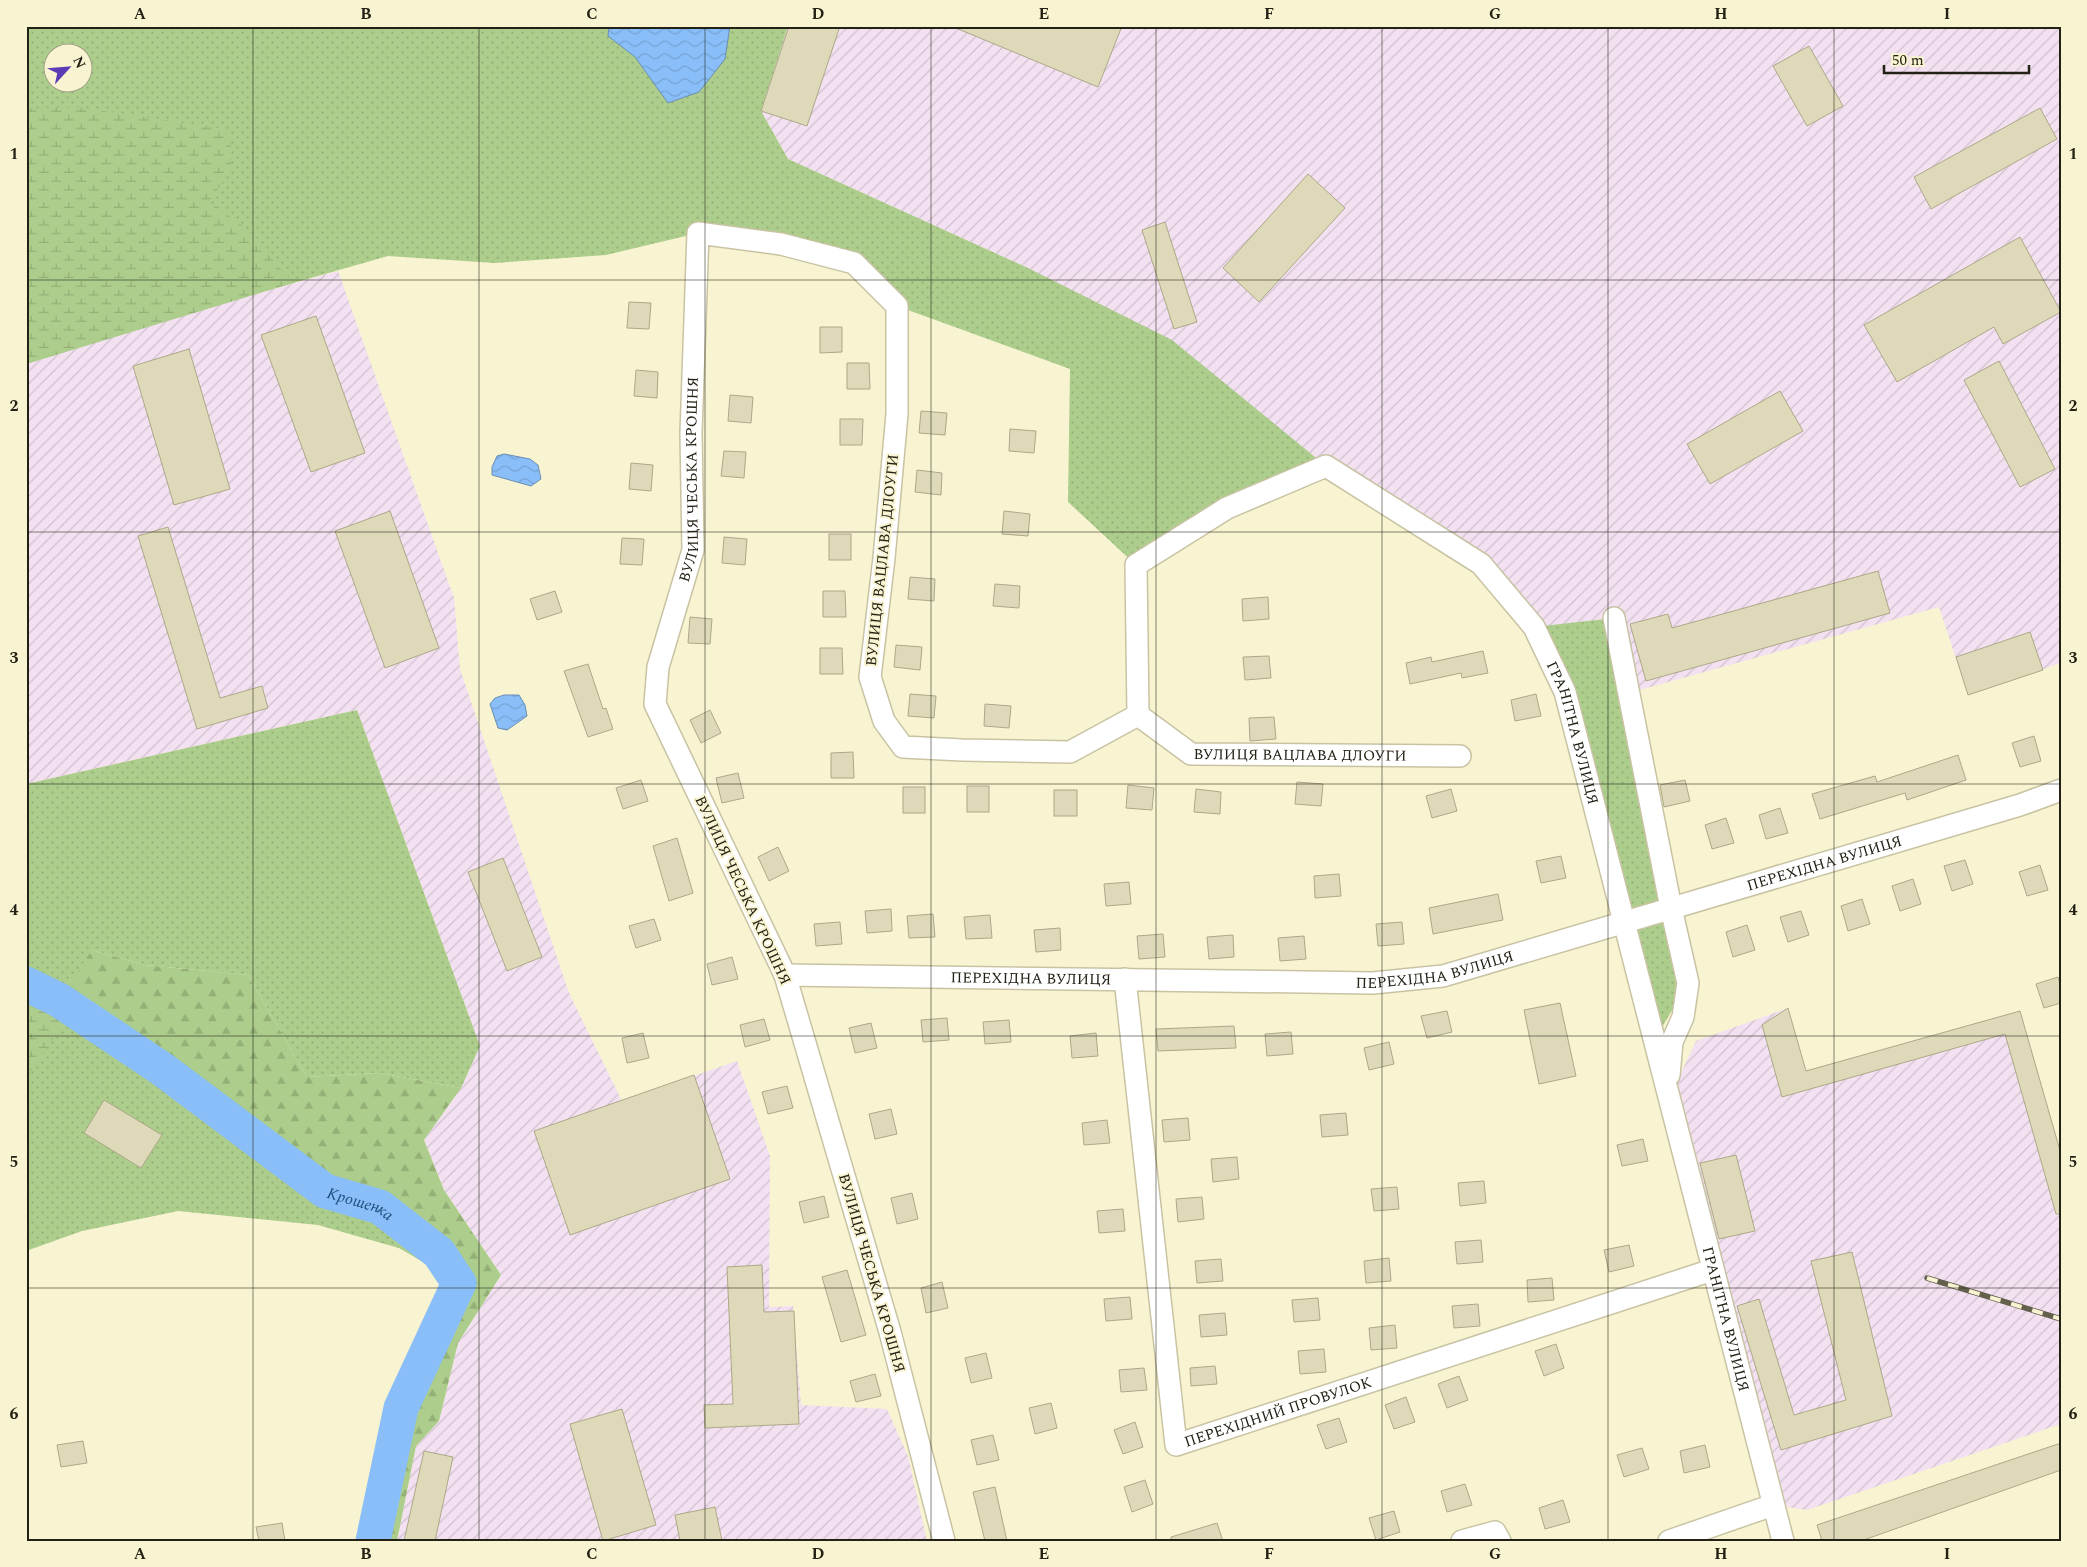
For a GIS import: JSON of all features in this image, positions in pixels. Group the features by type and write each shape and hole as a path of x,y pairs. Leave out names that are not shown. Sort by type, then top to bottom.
{"street":[{"name":"ВУЛИЦЯ ВАЦЛАВА ДЛОУГИ","path":"698,233 781,244 854,263 897,306 897,414 884,558 870,676 884,721 903,747 1070,752 1138,715 1191,754 1460,756"},
{"name":"ВУЛИЦЯ ЧЕСЬКА КРОШНЯ","path":"698,233 691,433 693,550 658,667 655,704 785,975 890,1332 944,1541"},
{"name":"ГРАНІТНА ВУЛИЦЯ","path":"1138,715 1136,565 1227,508 1326,466 1481,564 1534,627 1565,692 1783,1541"},
{"name":"ГРАНІТНА ВУЛИЦЯ","path":"1614,618 1671,908 1688,982 1682,1017 1672,1042 1668,1068 1669,1098"},
{"name":"ПЕРЕХІДНА ВУЛИЦЯ","path":"785,975 1373,983 1443,976 2010,807 2061,790"},
{"name":"ПЕРЕХІДНИЙ ПРОВУЛОК","path":"1124,979 1176,1445 1712,1270"},
{"path":"1668,1541 1773,1505"},
{"path":"1462,1541 1495,1532 1500,1541"}],"shaded area":[{"path":"788,26 2061,26 2061,663 1968,695 1939,607 1629,693 1534,627 1481,564 1326,466 1028,268 788,159 761,111"},
{"path":"338,271 454,598 460,669 569,993 622,1101 737,1061 770,1156 769,1307 793,1306 801,1405 887,1409 908,1456 927,1541 397,1541 416,1446 439,1421 458,1343 501,1275 444,1190 424,1140 461,1088 480,1046 357,710 26,784 26,364 216,305"},
{"path":"1788,1008 1806,1071 2020,1011 2061,1154 2061,1424 1807,1510 1773,1505 1669,1098 1696,1041"}],"green space":[{"path":"26,26 788,26 761,111 788,159 1028,268 1172,340 1326,466 1136,565 1068,502 1070,369 897,306 854,263 698,233 606,255 495,263 388,256 216,305 26,364"},
{"path":"76,107 231,130 231,170 209,202 243,226 293,283 26,364 26,109"},
{"path":"1614,618 1688,983 1654,1041 1585,767 1534,627"},
{"path":"357,710 480,1046 461,1088 380,1073 307,1077 248,975 145,965 92,950 162,1069 325,1191 380,1207 439,1253 459,1283 399,1248 318,1225 178,1211 82,1231 26,1251 26,784"},
{"path":"92,950 145,965 248,975 307,1077 380,1073 461,1088 424,1140 444,1190 501,1275 458,1343 439,1421 416,1446 397,1541 379,1541 378,1524 401,1408 458,1283 439,1253 381,1207 325,1191 170,1075 59,1000"},
{"path":"26,984 59,1000 59,1030 26,1078"}],"water":[{"path":"609,26 730,26 725,59 699,92 668,103 635,57 608,36"},
{"path":"504,454 530,459 538,465 541,479 531,486 492,475 492,467 497,456"},
{"path":"504,695 519,695 525,705 527,716 507,730 498,728 490,704 495,698"}],"building":[{"path":"789,26 840,26 807,126 761,111"},
{"path":"951,26 1122,26 1098,87"},
{"path":"1809,46 1843,106 1807,126 1773,66"},
{"path":"2040,108 2057,139 1931,209 1914,177"},
{"path":"1308,174 1345,208 1259,302 1223,268"},
{"path":"1165,222 1197,322 1174,329 1142,230"},
{"path":"2020,237 2061,312 2003,344 1994,327 1897,382 1864,325"},
{"path":"629,302 651,303 649,329 627,328"},
{"path":"316,316 365,453 311,472 261,335"},
{"path":"820,327 842,327 842,352 820,353"},
{"path":"189,349 230,489 174,505 133,366"},
{"path":"1999,361 2055,469 2020,487 1964,380"},
{"path":"847,363 869,363 870,389 847,389"},
{"path":"636,370 658,372 657,398 634,396"},
{"path":"1780,391 1803,431 1710,484 1687,444"},
{"path":"730,395 753,397 751,423 728,421"},
{"path":"921,411 947,413 945,435 919,433"},
{"path":"840,419 863,419 862,445 840,445"},
{"path":"1010,429 1036,431 1034,453 1009,451"},
{"path":"724,451 746,452 744,478 721,476"},
{"path":"631,463 653,465 651,491 629,489"},
{"path":"917,470 942,473 941,495 915,492"},
{"path":"390,511 439,648 385,668 335,531"},
{"path":"1004,511 1030,514 1028,536 1002,534"},
{"path":"168,527 220,698 262,686 268,708 197,729 138,536"},
{"path":"829,534 851,534 851,560 829,560"},
{"path":"724,537 747,539 745,565 722,563"},
{"path":"622,538 644,539 642,565 620,564"},
{"path":"1878,571 1890,613 1646,681 1630,624 1668,614 1672,628"},
{"path":"910,577 935,579 934,601 908,599"},
{"path":"995,584 1020,586 1019,608 993,606"},
{"path":"555,591 562,612 537,620 530,599"},
{"path":"823,591 845,591 846,617 823,617"},
{"path":"1268,597 1269,619 1243,621 1242,599"},
{"path":"690,617 712,619 710,644 688,643"},
{"path":"2030,632 2043,670 1968,695 1956,657"},
{"path":"896,645 922,647 920,670 894,667"},
{"path":"820,648 842,648 843,674 820,674"},
{"path":"1483,651 1488,673 1462,678 1461,673 1410,684 1406,663 1431,657 1432,662"},
{"path":"1269,656 1271,678 1245,680 1243,657"},
{"path":"588,664 603,709 606,708 613,729 588,737 564,671"},
{"path":"910,694 936,696 934,718 908,716"},
{"path":"1536,694 1541,716 1515,721 1511,700"},
{"path":"985,704 1011,706 1009,728 984,726"},
{"path":"710,710 721,733 701,743 690,720"},
{"path":"1274,717 1276,739 1250,741 1249,718"},
{"path":"2034,736 2041,761 2020,767 2012,743"},
{"path":"853,752 854,778 831,778 831,753"},
{"path":"1958,755 1966,780 1907,800 1905,793 1820,819 1812,794 1875,776 1877,782"},
{"path":"738,773 744,798 722,803 716,778"},
{"path":"641,780 648,801 623,809 616,788"},
{"path":"1685,780 1690,801 1664,807 1660,785"},
{"path":"1297,782 1323,784 1321,806 1295,804"},
{"path":"1128,785 1154,788 1152,810 1126,808"},
{"path":"967,786 989,786 989,812 967,812"},
{"path":"903,787 925,787 925,813 903,813"},
{"path":"1196,789 1221,792 1220,814 1194,812"},
{"path":"1451,789 1457,811 1432,818 1426,796"},
{"path":"1054,790 1077,790 1077,816 1054,816"},
{"path":"1780,808 1788,833 1766,839 1759,815"},
{"path":"1726,818 1734,843 1712,849 1705,825"},
{"path":"677,838 693,893 669,901 653,846"},
{"path":"778,847 789,871 769,881 758,857"},
{"path":"1561,856 1566,878 1541,883 1536,861"},
{"path":"503,858 542,957 507,971 468,872"},
{"path":"1965,860 1973,884 1952,891 1944,866"},
{"path":"2040,865 2048,890 2027,896 2019,872"},
{"path":"1339,874 1341,896 1315,898 1314,876"},
{"path":"1913,879 1921,904 1900,911 1892,886"},
{"path":"1129,882 1131,904 1106,906 1104,884"},
{"path":"1498,894 1503,920 1433,934 1429,908"},
{"path":"1862,899 1870,924 1848,931 1841,906"},
{"path":"891,909 892,931 867,933 865,911"},
{"path":"1801,911 1809,935 1788,942 1780,917"},
{"path":"933,914 935,937 909,938 907,916"},
{"path":"990,915 992,938 966,939 964,917"},
{"path":"654,919 661,940 636,948 629,926"},
{"path":"840,922 842,944 816,946 814,924"},
{"path":"1402,922 1404,944 1378,946 1376,924"},
{"path":"1747,925 1755,950 1733,957 1726,932"},
{"path":"1060,928 1061,950 1036,952 1034,930"},
{"path":"1163,934 1165,957 1139,959 1137,936"},
{"path":"1233,935 1234,957 1209,959 1207,937"},
{"path":"1304,936 1306,959 1280,961 1278,938"},
{"path":"732,957 738,979 712,985 707,964"},
{"path":"2058,977 2061,987 2061,1003 2044,1008 2036,984"},
{"path":"1560,1003 1576,1076 1539,1084 1524,1010"},
{"path":"1788,1008 1806,1071 2020,1011 2061,1154 2061,1214 2056,1214 2005,1034 1782,1097 1762,1025"},
{"path":"1447,1011 1452,1032 1427,1038 1421,1016"},
{"path":"947,1018 949,1040 923,1042 921,1020"},
{"path":"764,1019 770,1040 745,1047 740,1025"},
{"path":"1009,1020 1011,1042 985,1044 983,1022"},
{"path":"871,1023 877,1048 855,1053 849,1028"},
{"path":"1234,1026 1236,1048 1158,1051 1156,1029"},
{"path":"1291,1032 1293,1054 1267,1056 1265,1034"},
{"path":"643,1033 649,1058 627,1063 622,1038"},
{"path":"1096,1033 1098,1056 1072,1058 1070,1036"},
{"path":"1389,1042 1394,1064 1369,1070 1364,1048"},
{"path":"694,1075 730,1179 570,1235 534,1131"},
{"path":"787,1086 793,1108 768,1114 762,1092"},
{"path":"104,1100 162,1135 141,1168 84,1133"},
{"path":"891,1109 897,1134 875,1139 869,1114"},
{"path":"1346,1113 1348,1135 1322,1137 1320,1115"},
{"path":"1188,1118 1190,1140 1164,1142 1162,1120"},
{"path":"1107,1120 1110,1143 1084,1145 1082,1123"},
{"path":"1643,1139 1648,1161 1622,1166 1617,1145"},
{"path":"1736,1155 1755,1231 1719,1239 1700,1163"},
{"path":"1237,1157 1239,1179 1213,1182 1211,1159"},
{"path":"1484,1181 1486,1203 1460,1206 1458,1183"},
{"path":"1397,1187 1399,1209 1374,1211 1371,1189"},
{"path":"912,1193 918,1219 897,1224 891,1198"},
{"path":"824,1196 829,1217 804,1223 799,1202"},
{"path":"1202,1197 1204,1219 1178,1222 1176,1199"},
{"path":"1123,1209 1125,1231 1099,1233 1097,1211"},
{"path":"1481,1240 1483,1262 1457,1264 1455,1242"},
{"path":"1629,1245 1634,1266 1609,1272 1604,1250"},
{"path":"1852,1252 1892,1416 1781,1450 1737,1306 1759,1299 1794,1415 1846,1400 1811,1261"},
{"path":"1389,1258 1391,1281 1366,1283 1364,1261"},
{"path":"1221,1259 1223,1281 1197,1283 1195,1261"},
{"path":"762,1265 764,1312 794,1311 799,1424 705,1428 704,1405 733,1404 727,1267"},
{"path":"847,1270 866,1335 841,1342 822,1277"},
{"path":"1552,1278 1554,1300 1528,1302 1527,1280"},
{"path":"942,1282 948,1308 926,1313 921,1288"},
{"path":"1130,1297 1132,1319 1106,1321 1104,1299"},
{"path":"1318,1298 1320,1320 1294,1322 1292,1300"},
{"path":"1478,1304 1480,1326 1454,1328 1452,1306"},
{"path":"1225,1313 1227,1335 1201,1337 1199,1315"},
{"path":"1395,1325 1397,1348 1371,1350 1369,1328"},
{"path":"1556,1344 1564,1368 1544,1376 1535,1351"},
{"path":"1324,1349 1326,1372 1300,1374 1298,1351"},
{"path":"986,1353 992,1378 971,1383 965,1358"},
{"path":"1215,1366 1217,1384 1191,1386 1190,1368"},
{"path":"1144,1368 1147,1390 1121,1392 1119,1370"},
{"path":"875,1374 881,1396 856,1402 850,1381"},
{"path":"1459,1376 1468,1400 1447,1408 1438,1384"},
{"path":"1406,1397 1415,1422 1394,1429 1385,1405"},
{"path":"1051,1403 1057,1428 1035,1434 1029,1408"},
{"path":"622,1409 656,1525 603,1541 570,1424"},
{"path":"1339,1418 1347,1442 1326,1449 1317,1425"},
{"path":"1135,1422 1143,1447 1123,1454 1114,1430"},
{"path":"993,1435 999,1460 977,1465 971,1440"},
{"path":"83,1441 87,1463 61,1467 57,1445"},
{"path":"2061,1443 2061,1470 1861,1541 1822,1541 1817,1525"},
{"path":"1705,1445 1710,1467 1684,1473 1680,1451"},
{"path":"1642,1448 1649,1469 1624,1477 1617,1455"},
{"path":"424,1451 453,1457 435,1541 404,1541"},
{"path":"1145,1480 1153,1504 1132,1512 1124,1487"},
{"path":"1465,1484 1472,1505 1447,1512 1441,1491"},
{"path":"995,1487 1007,1541 985,1541 973,1492"},
{"path":"1563,1500 1570,1522 1545,1529 1539,1508"},
{"path":"715,1507 722,1541 680,1541 675,1515"},
{"path":"1394,1511 1400,1532 1376,1540 1369,1518"},
{"path":"282,1523 285,1541 259,1541 256,1527"},
{"path":"1217,1523 1223,1541 1171,1541 1171,1537"}],"waterway":[{"name":"Крошенка","path":"26,984 59,1000 162,1069 325,1191 380,1207 439,1253 459,1283 401,1408 373,1541"}],"railway":[{"path":"1927,1278 2061,1319"}]}
